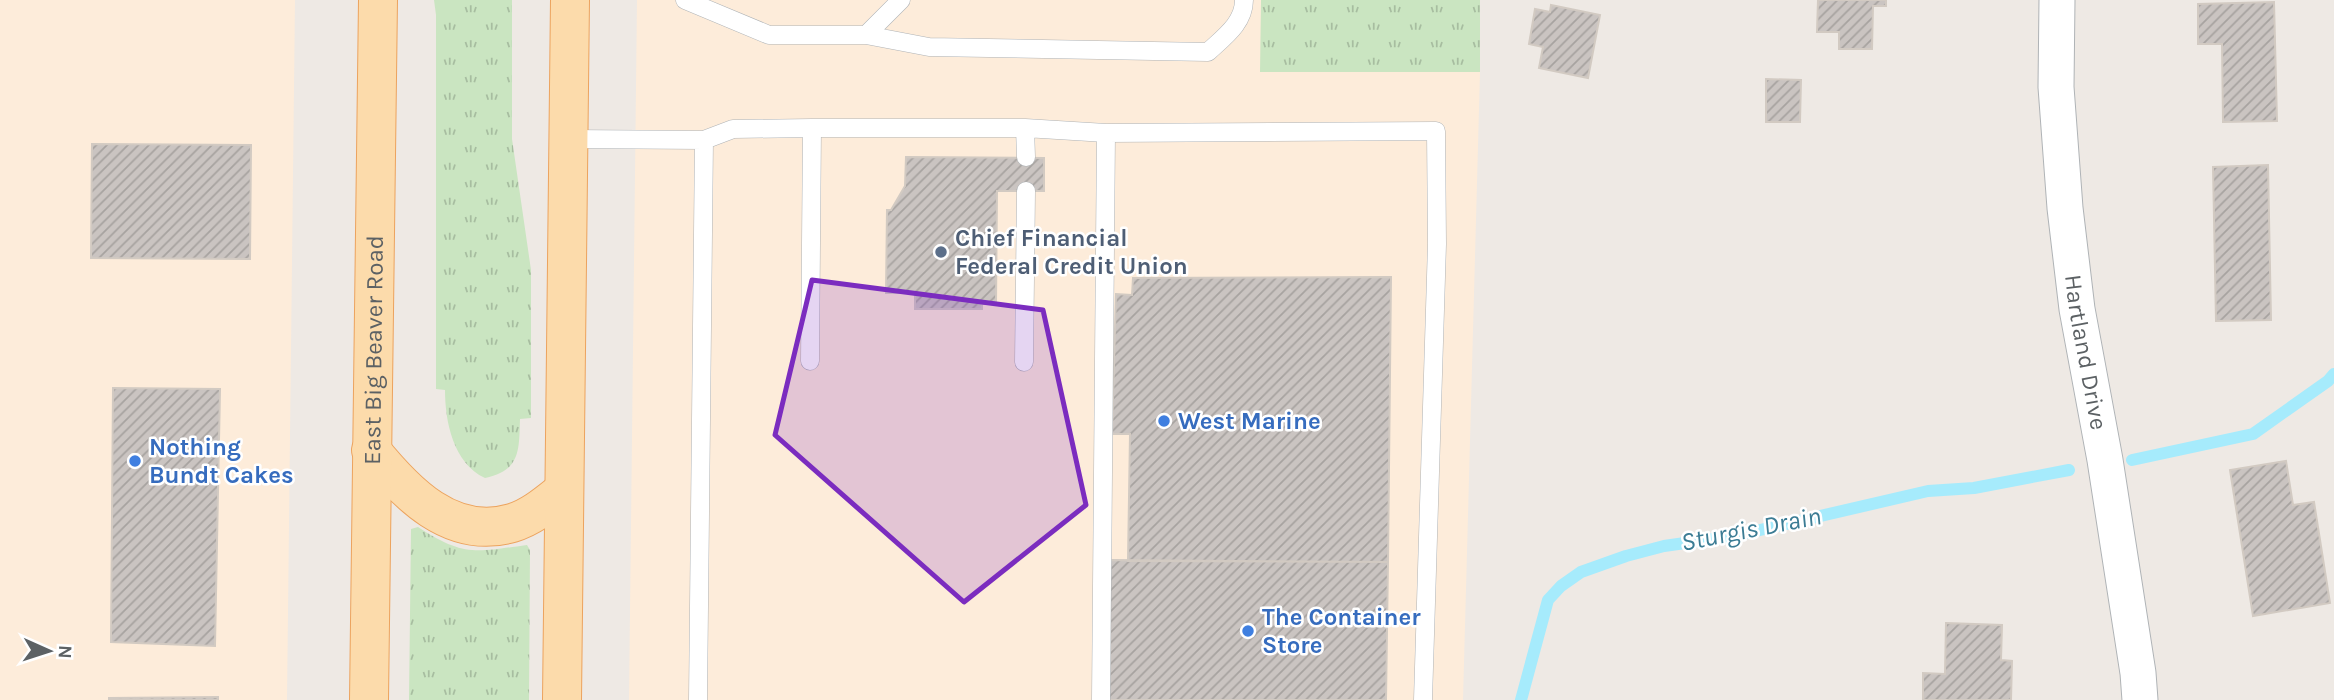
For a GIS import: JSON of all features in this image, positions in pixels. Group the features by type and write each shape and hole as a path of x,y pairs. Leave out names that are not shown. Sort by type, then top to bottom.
{"main road":[{"name":"East Big Beaver Road","path":"369,700 378,0"},
{"path":"562,700 569,0"},
{"path":"371,450 400,485 428,508 453,520 480,526 512,523 537,512 563,491"}],"street":[{"name":"Hartland Drive","path":"2057,0 2056,87 2077,309 2105,460 2140,700"}],"lane":[{"path":"866,35 901,0"},
{"path":"700,2 769,35 866,35 929,47 1208,52 1234,28 1244,0"},
{"path":"568,139 704,140 733,129 813,128 1025,128 1106,132 1436,131 1437,244 1423,700"},
{"path":"810,360 813,128"},
{"path":"1025,128 1026,157"},
{"path":"1101,700 1106,132"},
{"path":"698,700 704,140"},
{"path":"1024,362 1026,191"}],"highlighted area":[{"path":"812,280 1043,310 1086,505 964,602 775,435"}],"shaded area":[{"path":"0,0 295,0 287,700 0,700"},
{"path":"637,0 1261,0 1261,72 1480,72 1463,700 629,700"}],"green space":[{"path":"434,0 512,0 512,139 531,270 531,418 520,419 518,449 512,464 497,475 485,478 474,471 458,452 449,428 445,390 436,389"},
{"path":"1261,0 1480,0 1480,72 1260,72"},
{"path":"418,527 447,543 470,550 527,545 530,550 529,700 409,700 411,529"}],"building":[{"path":"1818,0 1886,0 1886,6 1873,6 1872,49 1839,49 1839,32 1817,32"},
{"path":"2274,2 2277,121 2223,122 2222,44 2198,44 2198,4"},
{"path":"1551,5 1600,15 1588,78 1539,68 1543,47 1529,44 1535,9 1550,12"},
{"path":"1766,79 1801,80 1800,122 1766,122"},
{"path":"92,144 251,145 250,259 91,258"},
{"name":"Chief Financial Federal Credit Union","path":"906,157 1044,158 1044,191 997,191 996,304 982,304 982,309 915,309 915,293 886,293 887,210 891,210 905,186"},
{"path":"2268,165 2271,320 2216,321 2213,167"},
{"path":"1391,277 1388,562 1128,561 1130,434 1112,434 1116,294 1132,295 1133,278"},
{"path":"113,388 220,389 215,646 111,642"},
{"path":"2286,461 2293,505 2314,502 2330,603 2253,616 2230,470"},
{"name":"The Container Store","path":"1109,560 1388,562 1386,700 1107,700"},
{"path":"1946,623 2002,625 2001,660 2012,661 2011,700 1923,700 1923,673 1945,674"},
{"path":"218,697 218,700 109,700 109,698"}],"waterway":[{"name":"Sturgis Drain","path":"2132,460 2253,434 2334,374"},
{"name":"Sturgis Drain","path":"1521,700 1548,600 1561,586 1581,572 1664,546 1734,536 1928,491 1974,488 2069,470"}],"place":[{"name":"Chief Financial Federal Credit Union","path":"941,252"},
{"name":"West Marine","path":"1164,421"},
{"name":"Nothing Bundt Cakes","path":"135,461"},
{"name":"The Container Store","path":"1248,631"}]}
